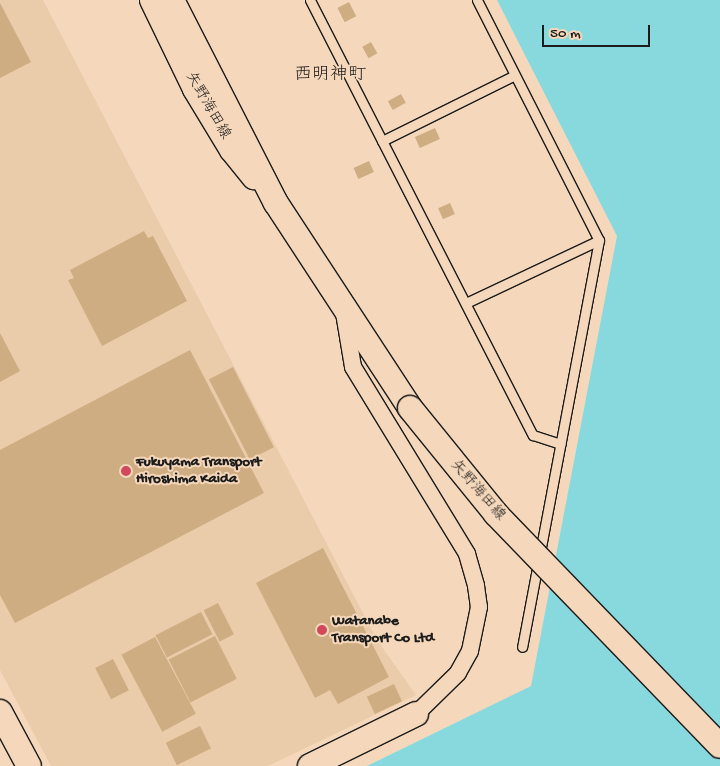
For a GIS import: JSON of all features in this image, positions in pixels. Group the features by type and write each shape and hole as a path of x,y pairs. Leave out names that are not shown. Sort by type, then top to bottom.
{"main road":[{"name":"矢野海田線","path":"152,0 195,90 227,142 276,203"},
{"name":"矢野海田線","path":"172,0 276,203 344,312 410,408 496,514 720,746"},
{"path":"0,712 29,766"},
{"path":"310,766 416,714"}],"street":[{"path":"344,312 353,367 467,554 476,586 479,607 470,651 458,674 416,714"}],"lane":[{"path":"310,0 533,435 561,444"},
{"path":"477,0 599,240 522,647"},
{"path":"382,140 515,75"},
{"path":"466,303 599,240"}],"shaded area":[{"path":"0,0 43,0 377,640 416,695 268,766 51,766 0,670"}],"water":[{"path":"497,0 720,0 720,766 367,766 531,686 617,236"}],"building":[{"path":"349,2 356,16 345,22 337,8"},
{"path":"0,3 31,62 0,78"},
{"path":"371,42 377,53 369,58 362,47"},
{"path":"401,94 406,103 393,110 388,101"},
{"path":"435,128 440,139 420,148 415,137"},
{"path":"369,161 374,172 358,179 353,168"},
{"path":"450,203 455,214 443,219 438,208"},
{"path":"144,231 148,238 153,236 187,301 102,346 68,280 74,278 70,270"},
{"path":"0,333 20,371 0,382"},
{"name":"Fukuyama Transport Hiroshima Kaida","path":"190,350 264,493 15,623 0,595 0,450"},
{"path":"233,367 274,447 250,459 209,379"},
{"name":"Watanabe Transport Co Ltd","path":"323,548 389,677 338,704 330,690 315,698 256,583"},
{"path":"218,603 234,634 220,641 204,610"},
{"path":"201,612 212,634 167,657 156,635"},
{"path":"215,636 237,679 190,702 169,660"},
{"path":"155,637 196,714 162,732 121,655"},
{"path":"113,659 129,690 111,699 95,668"},
{"path":"394,684 402,701 375,714 367,697"},
{"path":"200,726 211,748 177,765 166,743"}],"place":[{"name":"Fukuyama Transport Hiroshima Kaida","path":"126,471"},
{"name":"Watanabe Transport Co Ltd","path":"322,630"}],"district":[{"name":"西明神町","path":"330,76"}]}
